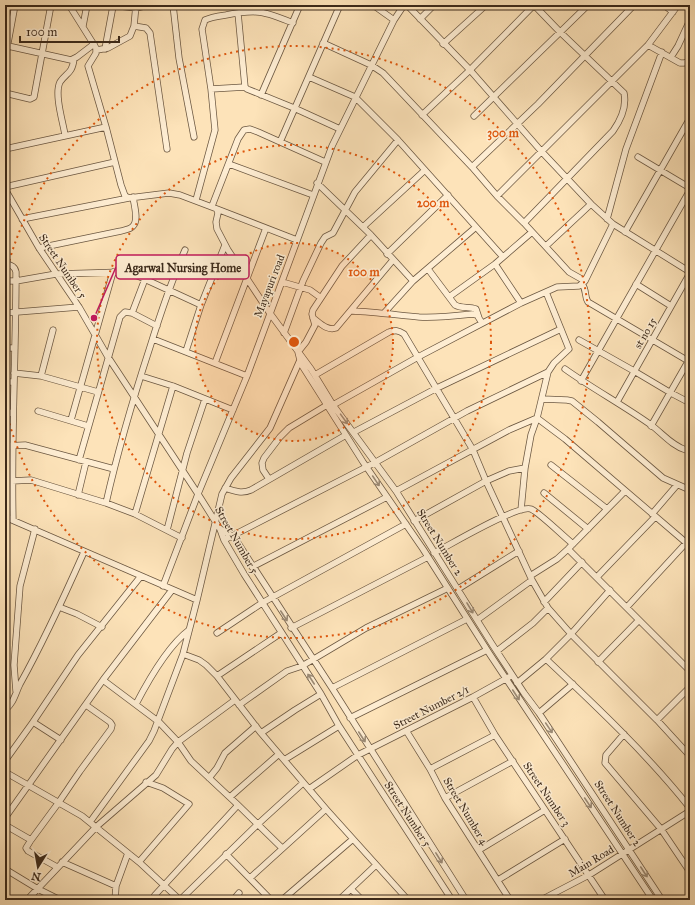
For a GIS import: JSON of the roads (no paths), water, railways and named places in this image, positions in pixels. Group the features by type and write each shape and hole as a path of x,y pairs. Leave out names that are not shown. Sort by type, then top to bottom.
{"street":[{"path":"5,59 8,46 8,28 15,5"},
{"path":"5,93 33,98 51,5"},
{"path":"69,5 95,47 88,66 124,194 127,197 131,197"},
{"path":"83,26 87,5"},
{"path":"105,49 111,5 136,7 149,5"},
{"path":"173,5 179,58 194,137"},
{"path":"261,95 300,5"},
{"path":"280,142 340,5"},
{"path":"373,5 394,20"},
{"name":"Mayapuri road","path":"164,586 198,494 247,376 269,312 282,282 325,162 371,65 394,20 404,5"},
{"path":"407,5 443,44 470,70 542,152 591,204 613,224 690,273"},
{"path":"420,19 434,5"},
{"path":"443,44 486,5"},
{"path":"422,115 470,70 534,5 624,93 625,98 622,112 618,124 613,131 524,223"},
{"path":"474,116 588,5"},
{"path":"472,167 538,104 634,5"},
{"path":"664,5 674,12"},
{"path":"497,196 542,152 611,80 648,45 678,5"},
{"path":"8,46 66,59 74,59 95,47 105,49 130,36 134,26 136,7"},
{"path":"196,200 215,130 211,89 202,29 203,23 208,18 256,11 265,12 292,23"},
{"path":"238,13 245,87"},
{"path":"671,57 678,46 690,20"},
{"path":"134,26 146,28 150,33 167,149"},
{"path":"323,43 371,65 393,82 497,196 569,272 583,283"},
{"path":"648,45 680,63 690,61"},
{"path":"607,219 626,149 662,52"},
{"path":"65,135 58,91 60,82 72,70 74,59"},
{"path":"308,77 355,97 398,140 503,256"},
{"path":"211,89 245,87 340,129"},
{"path":"625,232 690,118"},
{"path":"5,149 106,127"},
{"path":"214,208 238,139 244,130 250,129 325,162"},
{"path":"284,333 300,288 321,243 325,237 333,233 355,192 398,140"},
{"path":"581,381 690,189 638,157"},
{"path":"5,188 115,162"},
{"path":"229,164 313,195"},
{"path":"363,228 424,170"},
{"path":"317,183 371,235 413,281"},
{"name":"Street Number 5","path":"5,188 39,248 79,307 108,357 220,529 224,540 262,603 321,694 339,726 452,900"},
{"path":"22,219 131,197 169,194 180,195 196,200 297,240"},
{"path":"388,254 448,195"},
{"path":"39,248 121,231 133,227 135,225 136,218 131,197"},
{"path":"546,246 591,204"},
{"name":"Street Number 2","path":"214,208 218,213 216,224 217,230 225,245 269,312 315,375 330,405 354,432 396,491 512,675 539,713 662,900"},
{"path":"613,224 583,283 588,302 689,360 652,426"},
{"path":"384,312 413,281 476,227"},
{"path":"215,363 266,228"},
{"path":"449,297 495,264 532,232"},
{"path":"371,235 342,266 313,310 312,314 315,325 298,352 300,360 330,405 346,435 366,467 428,557 506,679 653,900"},
{"path":"186,351 201,305 225,245"},
{"path":"106,503 140,376 184,250"},
{"path":"313,318 332,330 339,327 393,260"},
{"path":"5,263 15,268 16,281 12,481 13,520"},
{"path":"495,264 520,303"},
{"path":"428,269 457,306 476,309 480,321"},
{"path":"5,281 16,281 56,274 113,272 130,273 201,305"},
{"path":"71,420 113,272"},
{"name":"st no 15","path":"617,402 690,273"},
{"path":"132,313 145,279"},
{"path":"282,282 314,292 321,298"},
{"path":"269,479 263,470 262,463 280,437 289,428 480,321 546,292 557,288 583,283"},
{"path":"636,284 671,306"},
{"path":"521,510 525,468 531,435 537,418 548,372 554,363 569,349 546,292"},
{"path":"5,313 79,307"},
{"path":"352,311 384,312 430,317 472,314 480,321"},
{"path":"79,460 120,317 124,312 132,313 157,326"},
{"path":"354,432 437,388 561,329"},
{"path":"41,376 53,330"},
{"path":"315,375 389,332 396,330 404,334 473,450 502,517 531,578 548,608 570,634 657,720 690,756"},
{"path":"153,339 247,376"},
{"path":"579,340 634,370 671,393 690,402"},
{"path":"5,348 15,348"},
{"path":"90,822 149,741 159,722 183,654 219,504 225,488 270,428 300,360"},
{"path":"565,370 617,402 652,426 681,449 688,450 690,448"},
{"path":"224,540 376,462 454,418 548,372"},
{"path":"14,373 41,376 98,392"},
{"path":"140,376 174,386 233,410"},
{"path":"5,382 14,382"},
{"path":"136,514 174,386"},
{"path":"167,530 182,470 205,399"},
{"path":"542,399 572,401 663,478 690,490"},
{"path":"38,411 88,426"},
{"path":"5,414 13,412"},
{"path":"396,491 509,430 537,418"},
{"path":"537,418 565,439 688,545 627,607"},
{"path":"225,488 236,492 246,492 346,435"},
{"path":"5,446 25,444 114,469"},
{"path":"78,495 86,462"},
{"path":"551,465 607,509"},
{"path":"414,521 486,481 508,471 525,468"},
{"path":"12,481 31,480 106,503 136,514 182,538"},
{"path":"597,577 654,515 677,485"},
{"path":"477,620 557,559 625,491"},
{"path":"544,493 588,529"},
{"path":"252,567 387,497"},
{"path":"434,553 502,517 521,510 530,509 535,511 573,544"},
{"path":"5,517 197,600"},
{"path":"217,633 262,603 406,524"},
{"path":"16,692 14,665 20,586 35,529"},
{"path":"220,529 232,536 312,660 332,688 466,900"},
{"path":"568,549 690,672"},
{"path":"458,589 519,551"},
{"path":"5,710 14,700 16,692 59,607 84,552"},
{"path":"291,628 428,557"},
{"path":"544,602 582,562"},
{"path":"5,761 78,655 141,576"},
{"path":"239,705 287,671 302,666 366,628 448,588"},
{"path":"5,818 103,680 172,590"},
{"path":"518,683 570,634 610,590"},
{"path":"59,607 102,626"},
{"path":"497,651 533,623 548,608"},
{"path":"332,688 467,619"},
{"path":"598,662 639,620"},
{"path":"136,704 175,642 189,629"},
{"path":"217,676 281,632"},
{"path":"350,718 487,650"},
{"path":"183,654 199,660 217,676 261,733 303,783 408,900"},
{"path":"546,658 624,734 669,783 690,810"},
{"name":"Street Number 2/1","path":"309,789 358,756 407,732 512,675"},
{"path":"103,680 159,722 178,742 191,761 282,848"},
{"path":"539,713 572,684"},
{"path":"657,720 690,687"},
{"path":"261,733 321,694"},
{"name":"Street Number 3","path":"473,697 495,735 605,900"},
{"path":"27,900 96,827 146,782 156,775 178,742 235,700"},
{"path":"58,867 27,850 26,847 112,725 106,718 86,705"},
{"path":"33,722 61,740"},
{"path":"209,778 217,768 225,753 256,726"},
{"path":"284,760 339,726"},
{"name":"Street Number 4","path":"407,732 430,768 445,798 510,900"},
{"path":"624,734 606,755 605,762 661,829 690,872"},
{"path":"430,768 495,735"},
{"path":"230,797 279,754"},
{"path":"445,798 513,761"},
{"path":"5,772 59,802 90,822 139,862 180,900 226,854 303,783"},
{"path":"139,862 189,804 163,788 146,782"},
{"path":"152,900 238,805"},
{"path":"250,878 326,809"},
{"path":"479,850 546,810"},
{"name":"Main Road","path":"541,900 589,875 690,810"},
{"path":"5,825 31,840"},
{"path":"282,900 353,839"},
{"path":"498,880 565,839"},
{"path":"115,900 116,886 128,853"},
{"path":"226,854 271,900"},
{"path":"62,862 116,886"},
{"path":"339,900 376,865"},
{"path":"5,869 38,889 60,900"},
{"path":"351,889 362,900"},
{"path":"233,900 239,893"}],"place":[{"name":"Agarwal Nursing Home","path":"94,318"}]}
